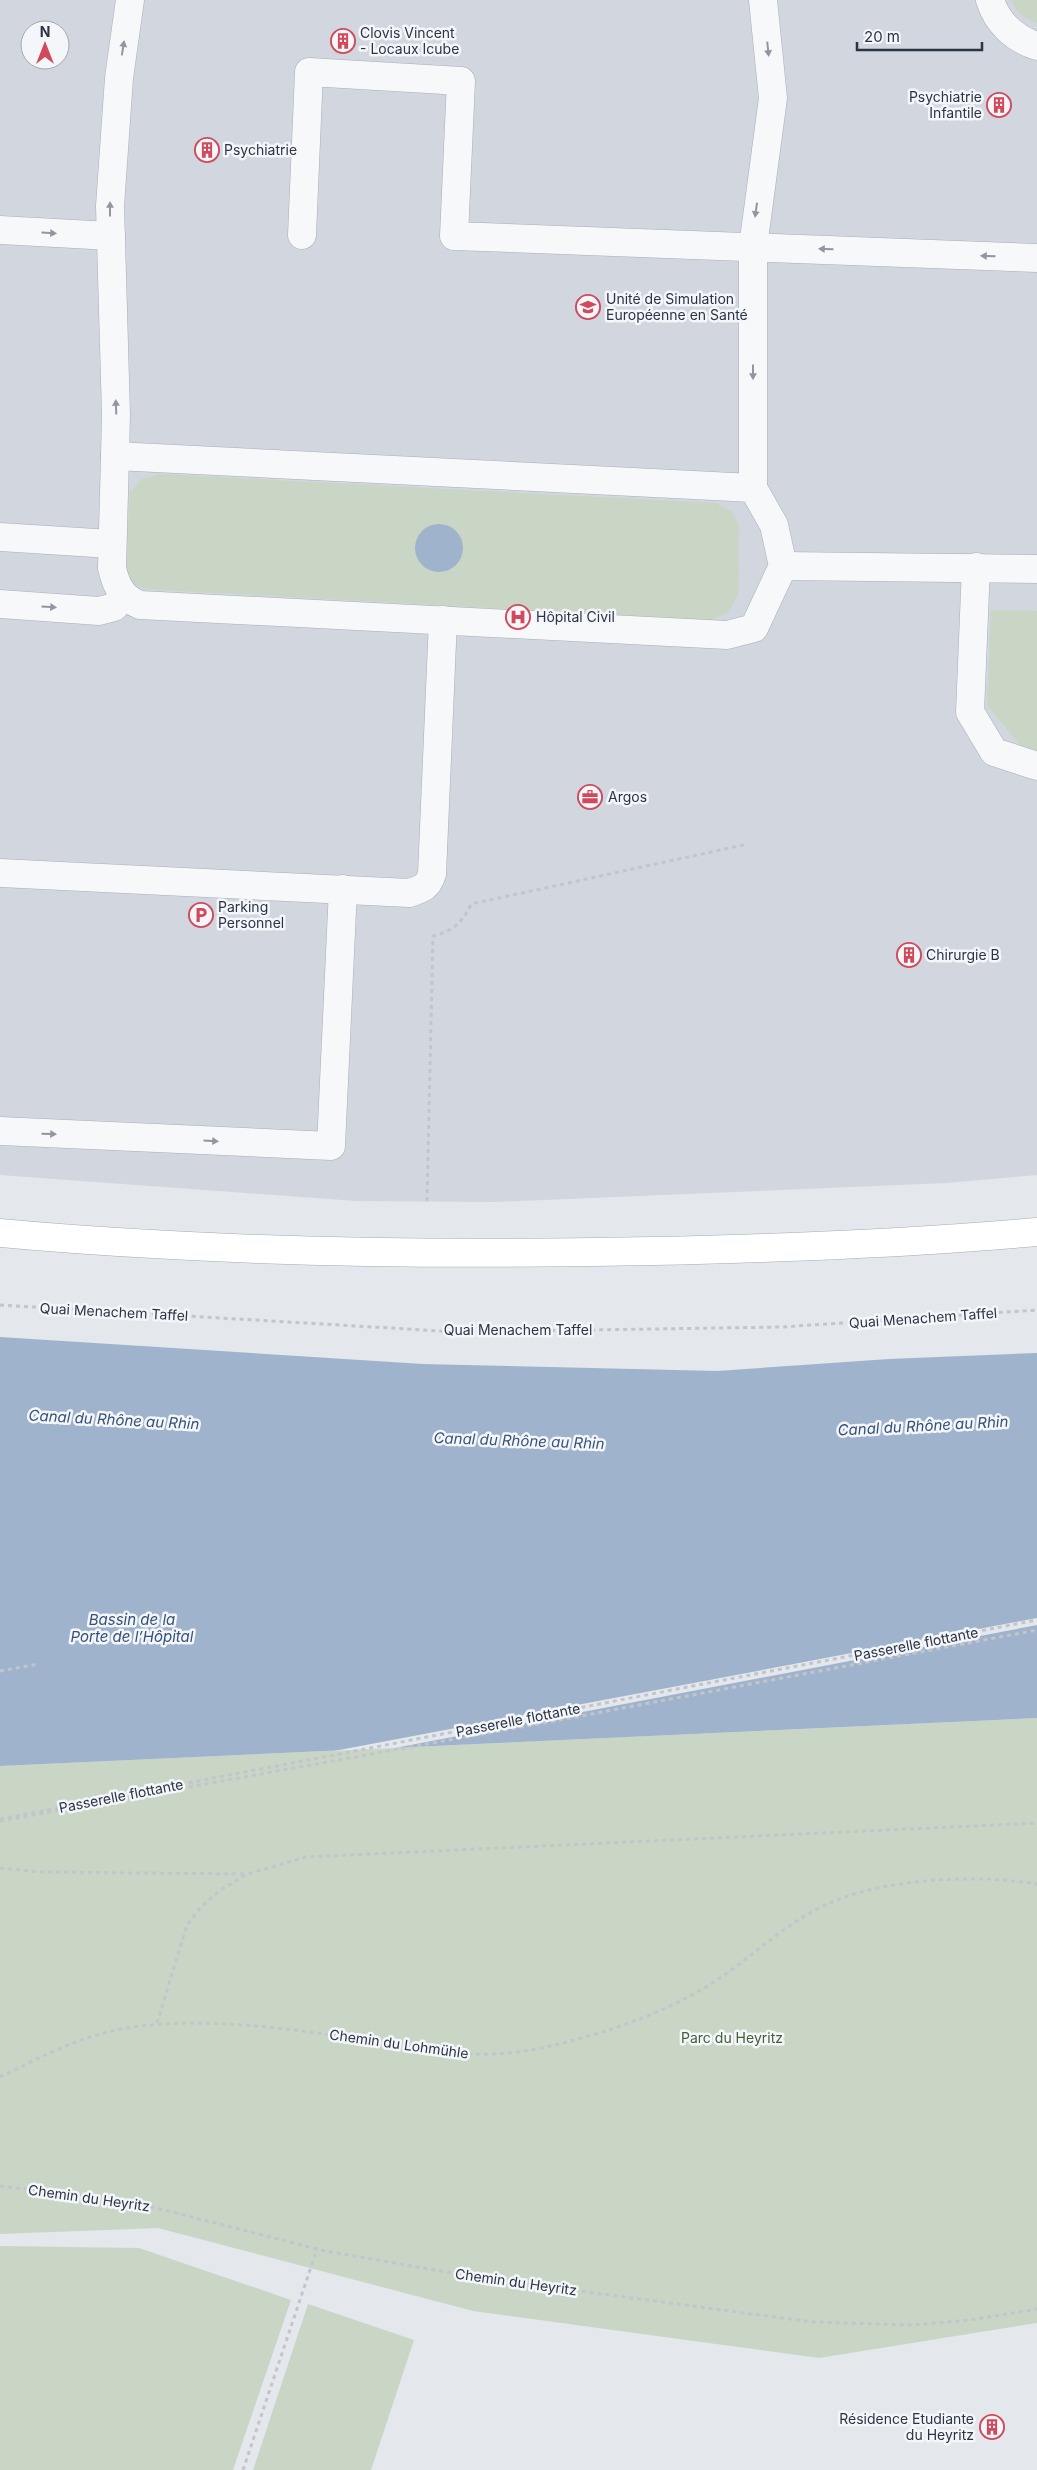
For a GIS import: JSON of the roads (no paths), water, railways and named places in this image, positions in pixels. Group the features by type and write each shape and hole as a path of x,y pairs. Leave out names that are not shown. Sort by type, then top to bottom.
{"main road":[{"path":"0,1233 107,1243 460,1254 703,1251 939,1241 1037,1232"}],"street":[{"path":"130,0 119,78 110,206 116,414 116,456 111,544 116,585 124,596 140,605 727,636 754,628 783,566 774,525 753,488 753,247 772,98 763,0"},
{"path":"990,0 1001,22 1023,41 1037,46"},
{"path":"302,235 309,72 461,80 454,236 1037,258"},
{"path":"0,230 111,236"},
{"path":"116,456 753,488"},
{"path":"0,537 111,544"},
{"path":"783,566 1037,569"},
{"path":"976,567 970,712 994,752 1037,766"},
{"path":"0,604 99,611 114,607 124,596"},
{"path":"0,873 409,893 423,889 429,883 432,874 443,620"},
{"path":"0,1131 331,1146 343,889"}],"water":[{"path":"439,524 448,526 456,531 461,539 463,548 461,557 456,565 448,570 439,572 430,570 422,565 417,557 415,548 417,539 422,531 430,526"},
{"name":"Bassin de la Porte de l’Hôpital","path":"0,1337 423,1364 717,1371 889,1359 1037,1353 1037,1718 0,1766"}],"place":[{"name":"Clovis Vincent - Locaux Icube","path":"343,41"},
{"name":"Psychiatrie Infantile","path":"999,105"},
{"name":"Psychiatrie","path":"207,150"},
{"name":"Unité de Simulation Européenne en Santé","path":"588,307"},
{"name":"Hôpital Civil","path":"518,617"},
{"name":"Argos","path":"590,797"},
{"name":"Parking Personnel","path":"201,915"},
{"name":"Chirurgie B","path":"909,955"},
{"name":"Résidence Etudiante du Heyritz","path":"992,2427"}],"water label":[{"name":"Canal du Rhône au Rhin","path":"114,1420"},
{"name":"Canal du Rhône au Rhin","path":"923,1426"},
{"name":"Canal du Rhône au Rhin","path":"519,1441"}],"park label":[{"name":"Parc du Heyritz","path":"732,2038"}]}
